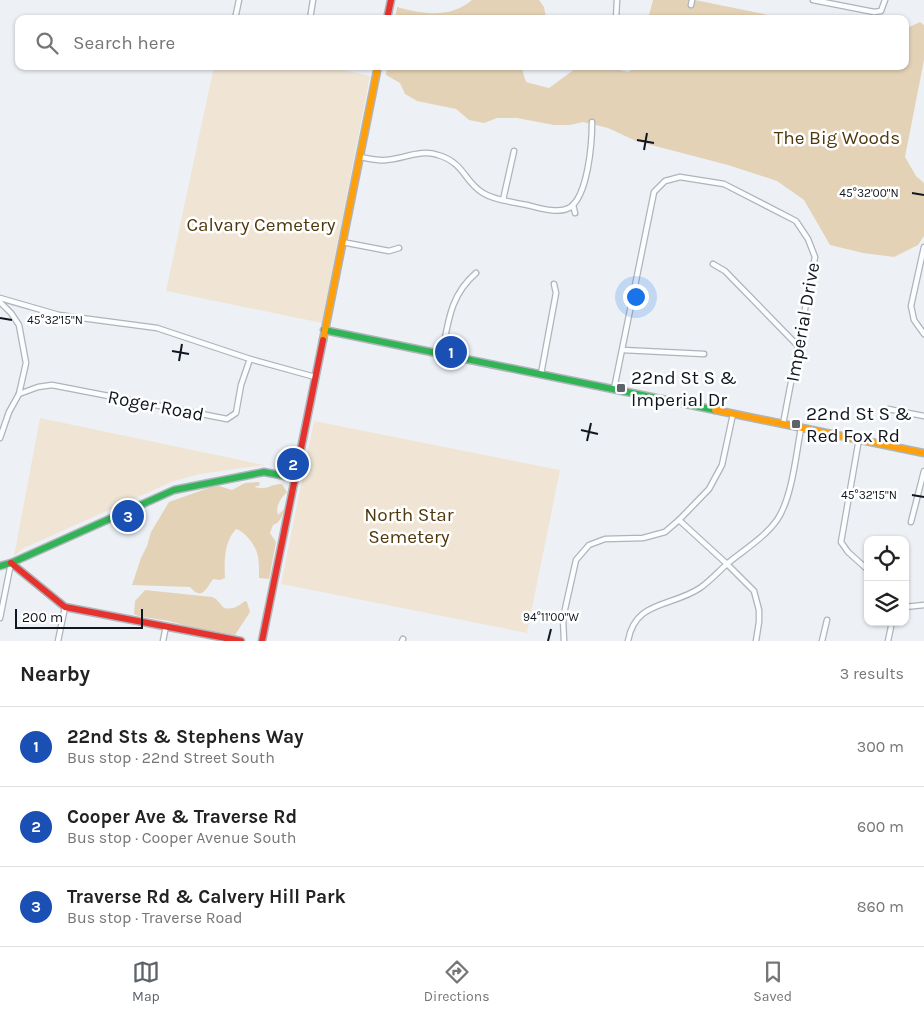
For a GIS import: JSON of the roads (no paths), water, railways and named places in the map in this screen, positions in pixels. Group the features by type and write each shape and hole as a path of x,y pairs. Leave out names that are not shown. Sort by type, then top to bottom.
{"street":[{"path":"236,15 239,0"},
{"path":"311,15 313,0"},
{"path":"388,15 391,0"},
{"path":"616,15 617,0"},
{"path":"813,0 874,12 881,10 885,0"},
{"path":"262,641 375,70"},
{"path":"359,157 384,160 426,153 439,155 455,163 473,185 484,194 503,200 562,210 578,200 583,188 592,141 592,122"},
{"path":"503,200 514,151"},
{"name":"Imperial Drive","path":"614,389 654,192 665,181 680,177 724,184 796,221 808,239 815,257 783,424"},
{"path":"573,204 576,213"},
{"path":"342,242 389,251 399,248"},
{"path":"924,247 911,306 914,320 924,334"},
{"path":"713,264 726,271 798,346"},
{"path":"442,354 451,308 465,282 476,273"},
{"path":"540,374 556,293 554,284"},
{"path":"0,298 59,316 157,328 250,359 315,377"},
{"path":"0,302 19,325 26,363 19,394 9,412 0,438"},
{"path":"324,330 924,453"},
{"path":"623,350 704,354"},
{"name":"Roger Road","path":"19,394 38,387 52,386 227,419 236,413 241,385 250,359"},
{"path":"883,414 888,409 924,416"},
{"path":"564,641 563,618 576,560 589,546 606,539 643,538 665,532 679,520 709,489 722,465 733,414"},
{"path":"628,641 632,626 646,610 675,601 699,588 766,532 777,520 787,501 801,428"},
{"path":"860,439 841,533 841,542 848,552 864,566"},
{"path":"911,522 924,470"},
{"path":"0,566 174,490 264,472 295,478"},
{"path":"679,520 727,564 754,592 759,616 756,641"},
{"path":"10,563 64,607 241,641"},
{"path":"0,618 10,563"},
{"path":"909,608 924,606"},
{"path":"58,641 64,607"},
{"path":"822,641 827,620"},
{"path":"163,641 166,626"},
{"path":"888,641 891,626"}],"place":[{"name":"22nd Sts & Stephens Way","path":"451,352"},
{"name":"22nd St S & Imperial Dr","path":"621,388"},
{"name":"22nd St S & Red Fox Rd","path":"796,424"},
{"name":"Cooper Ave & Traverse Rd","path":"293,464"},
{"name":"Traverse Rd & Calvery Hill Park","path":"128,516"}],"park label":[{"name":"The Big Woods","path":"837,137"},
{"name":"Calvary Cemetery","path":"261,224"},
{"name":"North Star Semetery","path":"409,525"}]}
